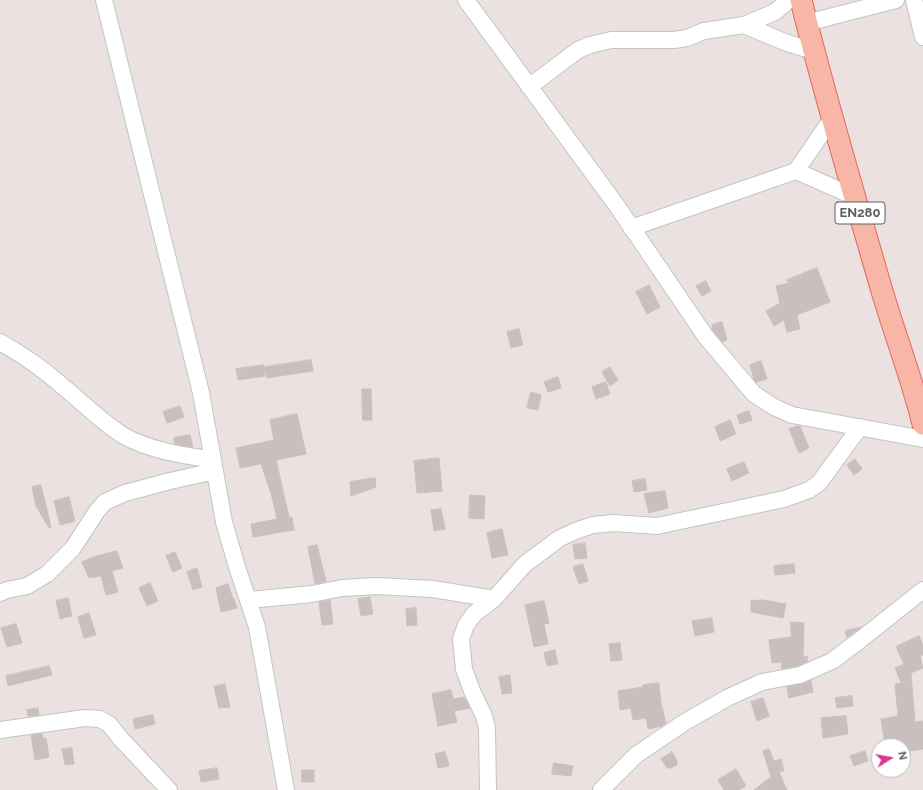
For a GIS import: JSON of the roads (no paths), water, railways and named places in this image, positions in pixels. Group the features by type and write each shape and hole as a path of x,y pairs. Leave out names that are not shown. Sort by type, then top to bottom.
{"main road":[{"name":"EN280","path":"801,0 855,197 883,292 920,399 923,424"}],"street":[{"path":"104,0 201,393 224,522 257,627 286,790"},
{"path":"466,0 631,228 706,337 754,394 774,408 792,415 923,438"},
{"path":"529,87 578,50 590,45 611,40 674,40 687,38 704,31 744,25 775,12 789,0"},
{"path":"806,22 896,0"},
{"path":"914,0 923,37"},
{"path":"744,25 787,43 814,50"},
{"path":"631,228 796,171 833,117"},
{"path":"796,171 855,197"},
{"path":"0,342 17,352 58,382 124,436 165,452 214,465"},
{"path":"488,790 486,728 484,716 472,691 464,669 461,639 466,625 474,614 494,599 525,564 560,538 593,525 612,523 657,526 784,499 809,490 819,483 860,428"},
{"path":"0,593 27,586 47,574 73,548 96,511 105,502 214,465"},
{"path":"249,600 312,594 342,588 377,586 433,589 494,599"},
{"path":"601,790 636,755 685,722 727,698 762,682 800,675 832,661 923,590"},
{"path":"0,730 85,718 100,719 109,724 120,738 169,790"}]}
